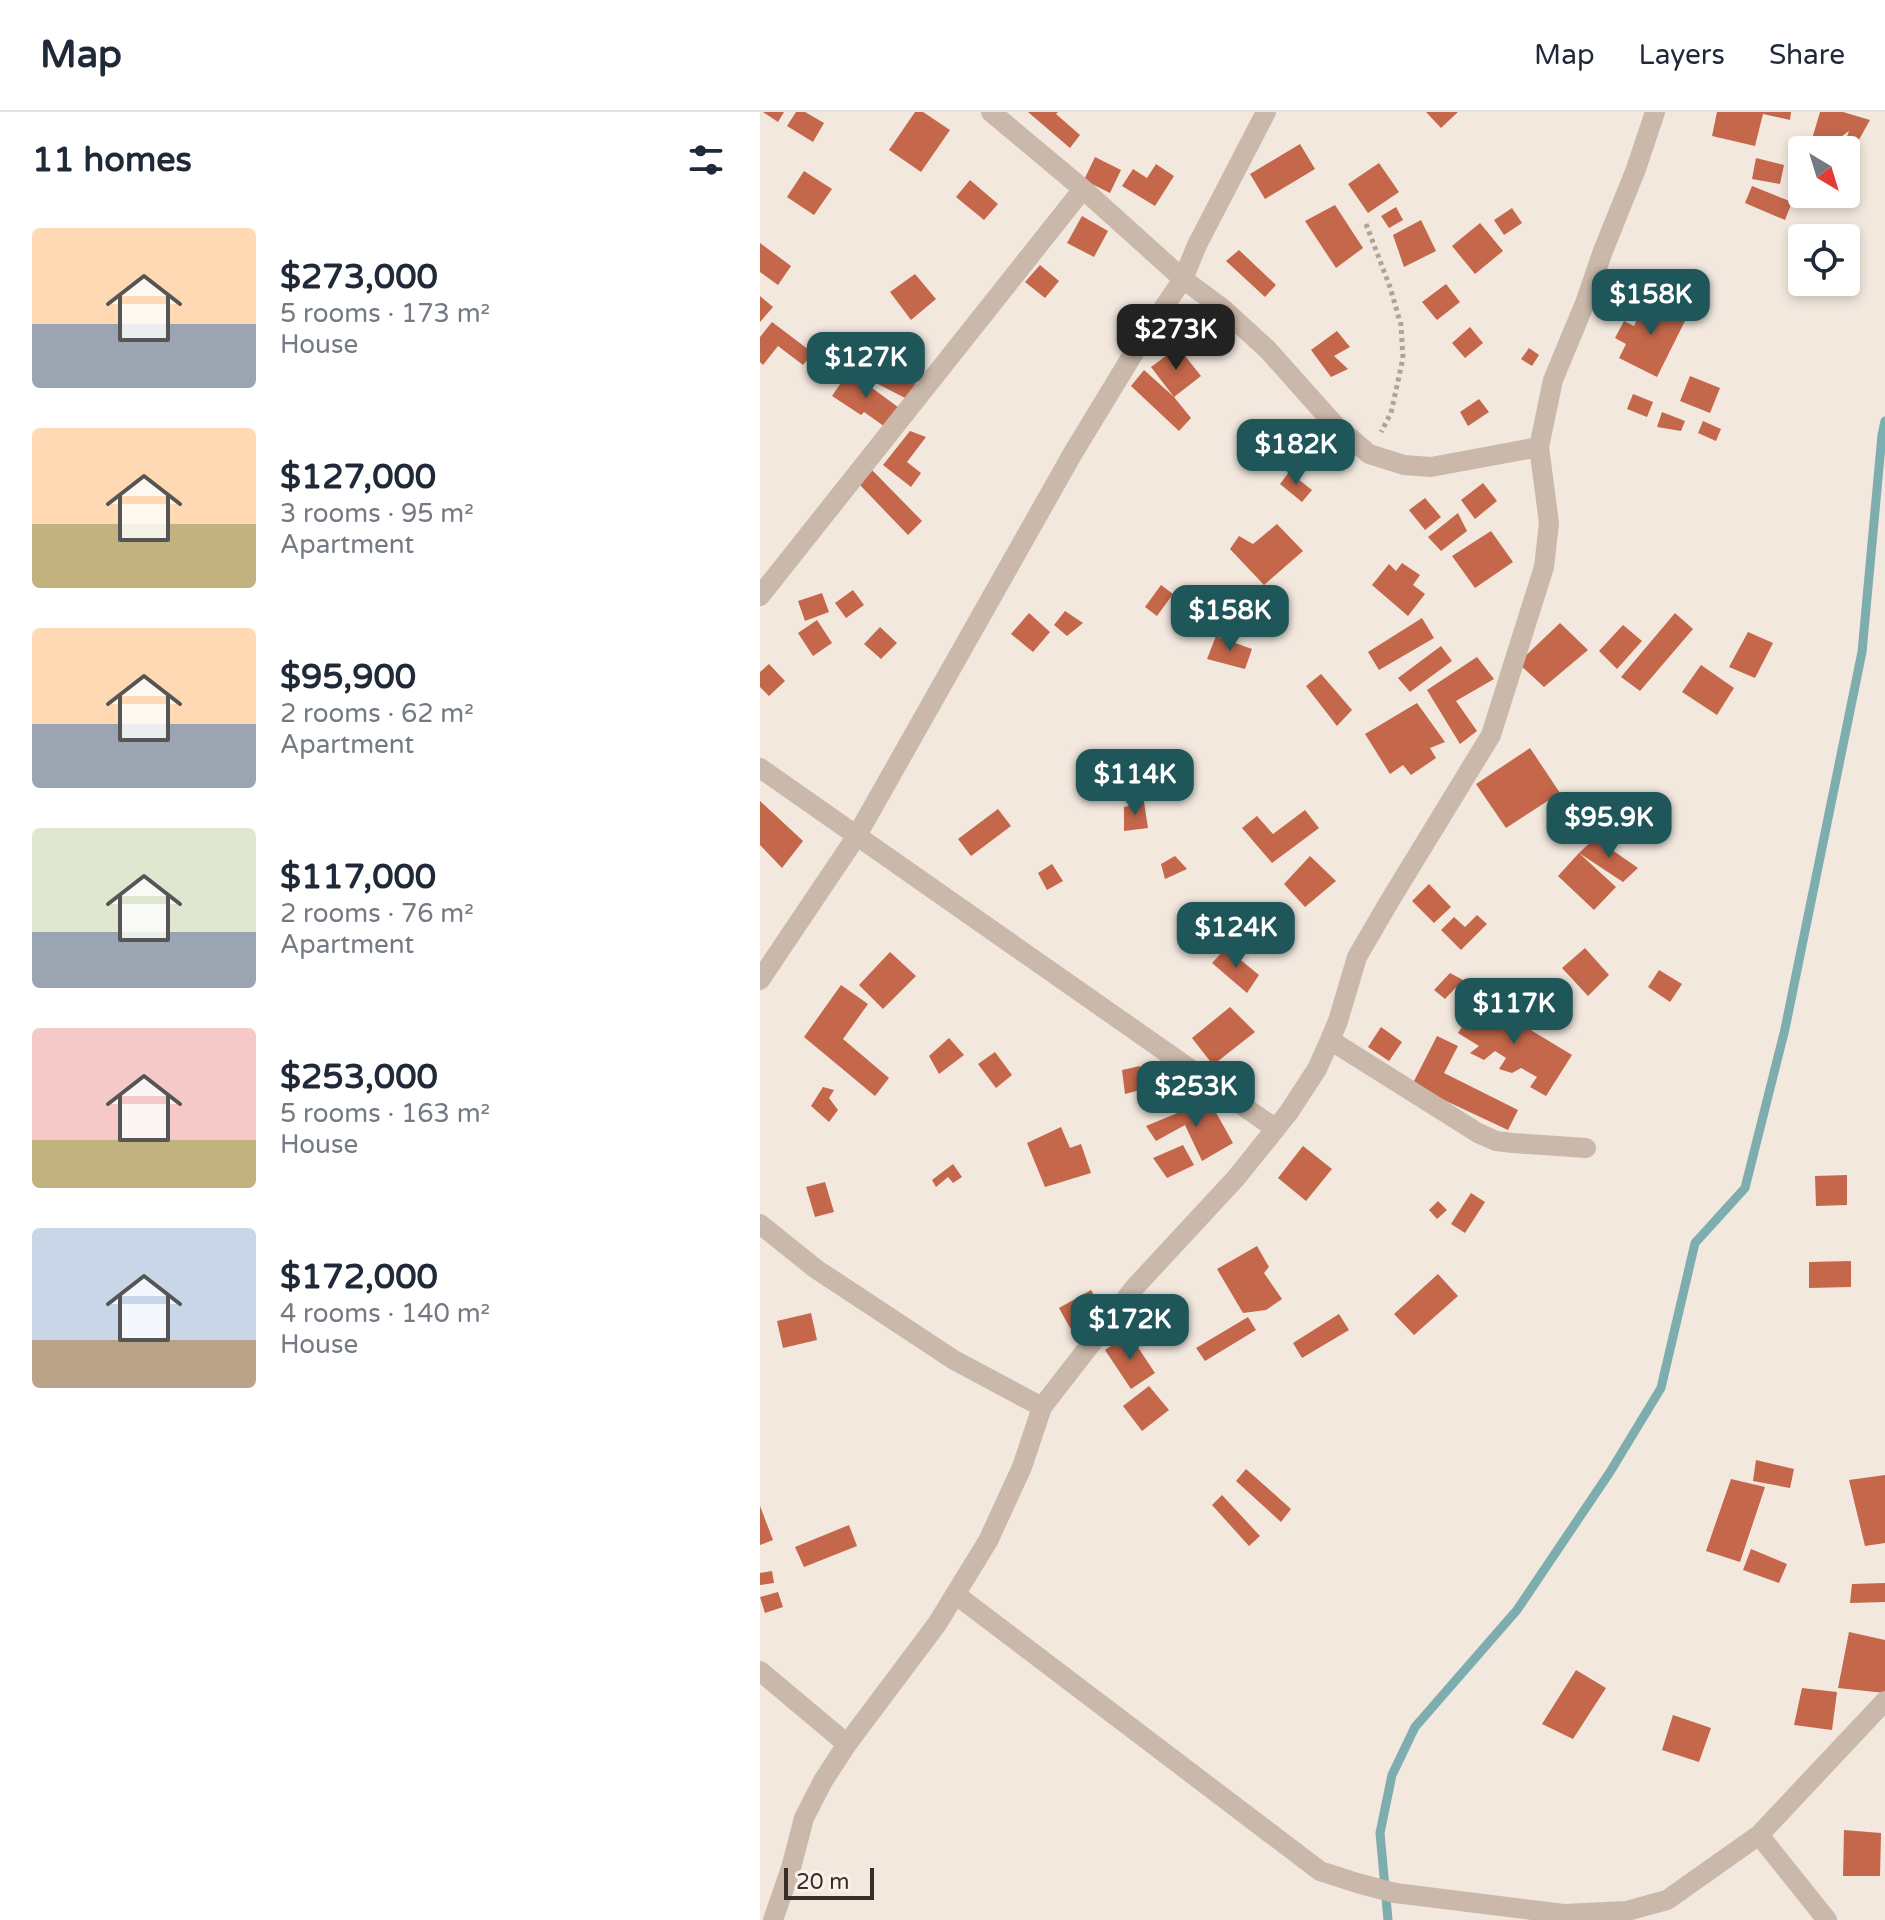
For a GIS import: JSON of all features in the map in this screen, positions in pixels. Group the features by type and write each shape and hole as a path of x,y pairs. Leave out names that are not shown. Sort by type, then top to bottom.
{"street":[{"path":"991,112 1183,279 1222,308 1267,349 1334,424 1369,454 1404,465 1431,467 1539,447"},
{"path":"760,980 856,837 1073,453 1183,279 1197,245 1266,112"},
{"path":"773,1920 804,1818 823,1781 937,1624 988,1541 1022,1467 1042,1407 1135,1287 1236,1178 1276,1129 1317,1069 1338,1021 1357,957 1491,735 1544,567 1549,523 1539,447 1553,380 1636,169 1655,112"},
{"path":"760,596 1083,189"},
{"path":"760,768 1276,1129"},
{"path":"1330,1040 1478,1133 1496,1141 1586,1148"},
{"path":"760,1224 816,1269 954,1360 1042,1407"},
{"path":"955,1594 1320,1871 1395,1893 1564,1914 1627,1911 1667,1900 1759,1835 1885,1701"},
{"path":"760,1671 847,1744"},
{"path":"1759,1835 1827,1920"}],"path":[{"path":"1366,224 1401,325 1403,358 1391,413 1369,454"}],"building":[{"path":"763,112 784,112 778,122"},
{"path":"796,112 805,112 824,123 813,142 787,126"},
{"path":"915,112 923,112 950,130 921,172 889,150"},
{"path":"1028,112 1058,112 1056,114 1080,135 1070,148"},
{"path":"1426,112 1458,112 1441,128"},
{"path":"1717,112 1791,112 1790,120 1763,114 1755,146 1712,136"},
{"path":"1820,112 1843,112 1870,120 1860,138 1847,136 1849,131 1842,136 1813,136"},
{"path":"1300,144 1315,169 1265,199 1250,174"},
{"path":"1095,157 1121,170 1110,193 1084,180"},
{"path":"1756,158 1784,165 1780,184 1752,179"},
{"path":"1379,163 1399,192 1368,213 1348,184"},
{"path":"1156,164 1174,176 1155,206 1122,186 1133,169 1147,178"},
{"path":"804,171 832,189 814,215 787,197"},
{"path":"970,180 998,204 984,220 956,197"},
{"path":"1752,186 1788,200 1790,208 1785,220 1745,203"},
{"path":"1335,205 1363,248 1336,268 1305,221"},
{"path":"1396,207 1403,220 1389,228 1381,216"},
{"path":"1512,208 1522,223 1504,235 1494,220"},
{"path":"1082,216 1108,231 1094,257 1067,243"},
{"path":"1421,220 1436,251 1404,267 1393,235"},
{"path":"1480,223 1503,251 1475,274 1452,246"},
{"path":"760,243 791,266 778,285 760,272"},
{"path":"1239,250 1276,285 1265,297 1226,261"},
{"path":"1040,265 1059,281 1045,298 1025,282"},
{"path":"915,274 936,299 911,320 890,292"},
{"path":"1446,284 1460,302 1437,320 1422,302"},
{"path":"760,296 773,307 760,322"},
{"path":"1648,297 1687,317 1657,377 1619,358 1626,344 1615,338 1624,321 1634,326"},
{"path":"772,322 813,353 803,365 778,346 763,365 760,362 760,337"},
{"path":"1470,327 1483,343 1465,358 1452,343"},
{"path":"1337,331 1350,347 1334,356 1348,369 1331,377 1311,350"},
{"path":"830,333 857,336 855,358 827,356"},
{"path":"1178,347 1201,376 1174,397 1151,367"},
{"path":"1529,348 1539,355 1532,366 1521,359"},
{"path":"891,360 920,375 907,399 878,384"},
{"path":"1144,370 1174,397 1191,418 1179,431 1131,386"},
{"path":"849,371 902,410 888,429 864,412 861,415 832,396"},
{"path":"1690,376 1720,388 1710,413 1680,401"},
{"path":"1633,394 1653,402 1647,417 1627,409"},
{"path":"1479,399 1489,412 1468,426 1460,412"},
{"path":"1662,412 1685,421 1681,431 1657,427"},
{"path":"1703,421 1721,429 1716,441 1698,433"},
{"path":"910,431 926,437 907,462 921,473 911,487 883,465"},
{"path":"872,470 922,521 908,535 859,484"},
{"path":"1289,472 1312,490 1302,502 1280,484"},
{"path":"1483,483 1497,501 1475,519 1461,500"},
{"path":"1425,498 1441,517 1425,530 1409,510"},
{"path":"1458,513 1467,531 1441,551 1428,537"},
{"path":"1277,524 1303,551 1264,585 1230,549 1239,536 1253,544"},
{"path":"1491,531 1513,562 1475,588 1452,556"},
{"path":"1402,563 1420,575 1413,585 1425,594 1408,616 1372,585 1389,564 1396,571"},
{"path":"1161,585 1173,594 1157,616 1145,607"},
{"path":"853,590 864,605 846,618 835,603"},
{"path":"822,593 829,612 805,621 798,601"},
{"path":"1065,611 1083,623 1067,636 1054,625"},
{"path":"1029,613 1050,632 1033,652 1011,634"},
{"path":"1675,613 1693,629 1640,691 1621,677"},
{"path":"1422,618 1434,638 1379,670 1368,652"},
{"path":"817,620 832,643 813,656 798,633"},
{"path":"1560,623 1588,650 1544,687 1518,663"},
{"path":"1623,625 1642,641 1617,669 1599,651"},
{"path":"880,627 897,643 881,659 864,644"},
{"path":"1748,632 1773,643 1755,678 1729,667"},
{"path":"1216,636 1252,649 1245,669 1207,659"},
{"path":"1441,646 1452,661 1410,692 1398,678"},
{"path":"1477,657 1494,679 1456,701 1477,731 1460,744 1427,690"},
{"path":"769,664 785,681 769,696 760,687 760,672"},
{"path":"1701,665 1734,688 1717,715 1682,692"},
{"path":"1321,674 1352,710 1337,726 1306,686"},
{"path":"1417,703 1445,742 1430,748 1436,758 1411,775 1403,765 1390,774 1365,734"},
{"path":"1530,748 1560,793 1506,828 1476,784"},
{"path":"760,801 803,841 782,868 760,845"},
{"path":"1144,802 1148,828 1124,831 1124,807"},
{"path":"998,809 1011,826 971,856 958,839"},
{"path":"1305,810 1319,828 1272,863 1242,828 1257,816 1273,834"},
{"path":"1595,838 1638,868 1623,882 1579,853"},
{"path":"1579,853 1616,887 1594,910 1558,876"},
{"path":"1175,856 1187,869 1165,879 1161,864"},
{"path":"1310,856 1336,881 1305,907 1284,884"},
{"path":"1052,864 1063,881 1047,890 1038,873"},
{"path":"1429,884 1451,907 1434,923 1412,901"},
{"path":"1477,915 1487,924 1461,950 1441,930 1454,917 1465,927"},
{"path":"1226,948 1259,975 1247,993 1212,963"},
{"path":"1585,948 1609,975 1588,996 1562,968"},
{"path":"890,952 916,976 883,1009 859,985"},
{"path":"1659,970 1682,984 1670,1002 1648,987"},
{"path":"1450,973 1463,980 1445,999 1434,990"},
{"path":"841,985 868,1004 843,1039 889,1078 875,1096 804,1037"},
{"path":"1479,999 1572,1055 1546,1096 1530,1087 1537,1077 1521,1068 1512,1073 1499,1069 1506,1058 1495,1051 1484,1060 1470,1053 1479,1046 1458,1033"},
{"path":"1230,1007 1255,1032 1213,1065 1192,1038"},
{"path":"1381,1027 1402,1042 1389,1061 1368,1047"},
{"path":"1437,1036 1458,1046 1444,1073 1518,1110 1508,1130 1412,1085"},
{"path":"949,1038 964,1055 939,1074 929,1056"},
{"path":"995,1052 1012,1075 996,1088 978,1064"},
{"path":"1140,1066 1144,1089 1125,1094 1122,1070"},
{"path":"1172,1067 1180,1089 1156,1099 1152,1078"},
{"path":"823,1087 834,1090 829,1098 838,1110 829,1122 811,1106"},
{"path":"1209,1100 1233,1143 1202,1161 1185,1125 1156,1141 1146,1126"},
{"path":"1061,1127 1070,1148 1081,1144 1091,1173 1045,1187 1027,1143"},
{"path":"1183,1145 1194,1165 1167,1178 1153,1158"},
{"path":"1303,1146 1332,1169 1306,1201 1278,1178"},
{"path":"953,1164 962,1177 953,1183 948,1177 936,1187 932,1180"},
{"path":"1847,1175 1847,1205 1816,1206 1815,1176"},
{"path":"825,1182 834,1212 815,1217 806,1187"},
{"path":"1471,1193 1485,1202 1465,1233 1451,1224"},
{"path":"1438,1201 1447,1210 1437,1219 1429,1210"},
{"path":"1257,1246 1269,1267 1264,1273 1282,1299 1266,1310 1243,1313 1217,1269"},
{"path":"1851,1261 1851,1287 1809,1288 1809,1262"},
{"path":"1438,1274 1458,1296 1414,1335 1394,1314"},
{"path":"1091,1290 1102,1310 1070,1328 1059,1308"},
{"path":"811,1313 817,1340 783,1348 777,1321"},
{"path":"1339,1314 1349,1330 1302,1358 1293,1343"},
{"path":"1248,1317 1256,1330 1205,1361 1196,1348"},
{"path":"1129,1334 1155,1373 1131,1389 1105,1350"},
{"path":"1149,1386 1169,1410 1142,1431 1123,1406"},
{"path":"1756,1460 1794,1469 1790,1488 1753,1481"},
{"path":"1246,1469 1291,1509 1281,1522 1236,1481"},
{"path":"1885,1475 1885,1543 1865,1546 1849,1480"},
{"path":"1731,1479 1765,1487 1740,1562 1706,1551"},
{"path":"1222,1495 1260,1536 1249,1546 1212,1505"},
{"path":"760,1506 773,1540 760,1545"},
{"path":"849,1525 857,1546 804,1567 795,1547"},
{"path":"1751,1549 1787,1564 1779,1583 1743,1570"},
{"path":"772,1571 774,1583 760,1585 760,1573"},
{"path":"1885,1583 1885,1602 1850,1603 1852,1584"},
{"path":"778,1592 783,1607 765,1613 760,1597"},
{"path":"1849,1632 1885,1640 1885,1693 1838,1688"},
{"path":"1576,1670 1606,1688 1573,1739 1542,1724"},
{"path":"1802,1688 1837,1692 1832,1730 1794,1725"},
{"path":"1673,1715 1711,1728 1699,1762 1662,1750"},
{"path":"1844,1830 1881,1833 1880,1876 1843,1876"}],"waterway":[{"path":"1388,1920 1380,1833 1392,1775 1415,1727 1517,1610 1610,1472 1661,1388 1695,1243 1745,1188 1785,1029 1862,652 1885,421"}]}
